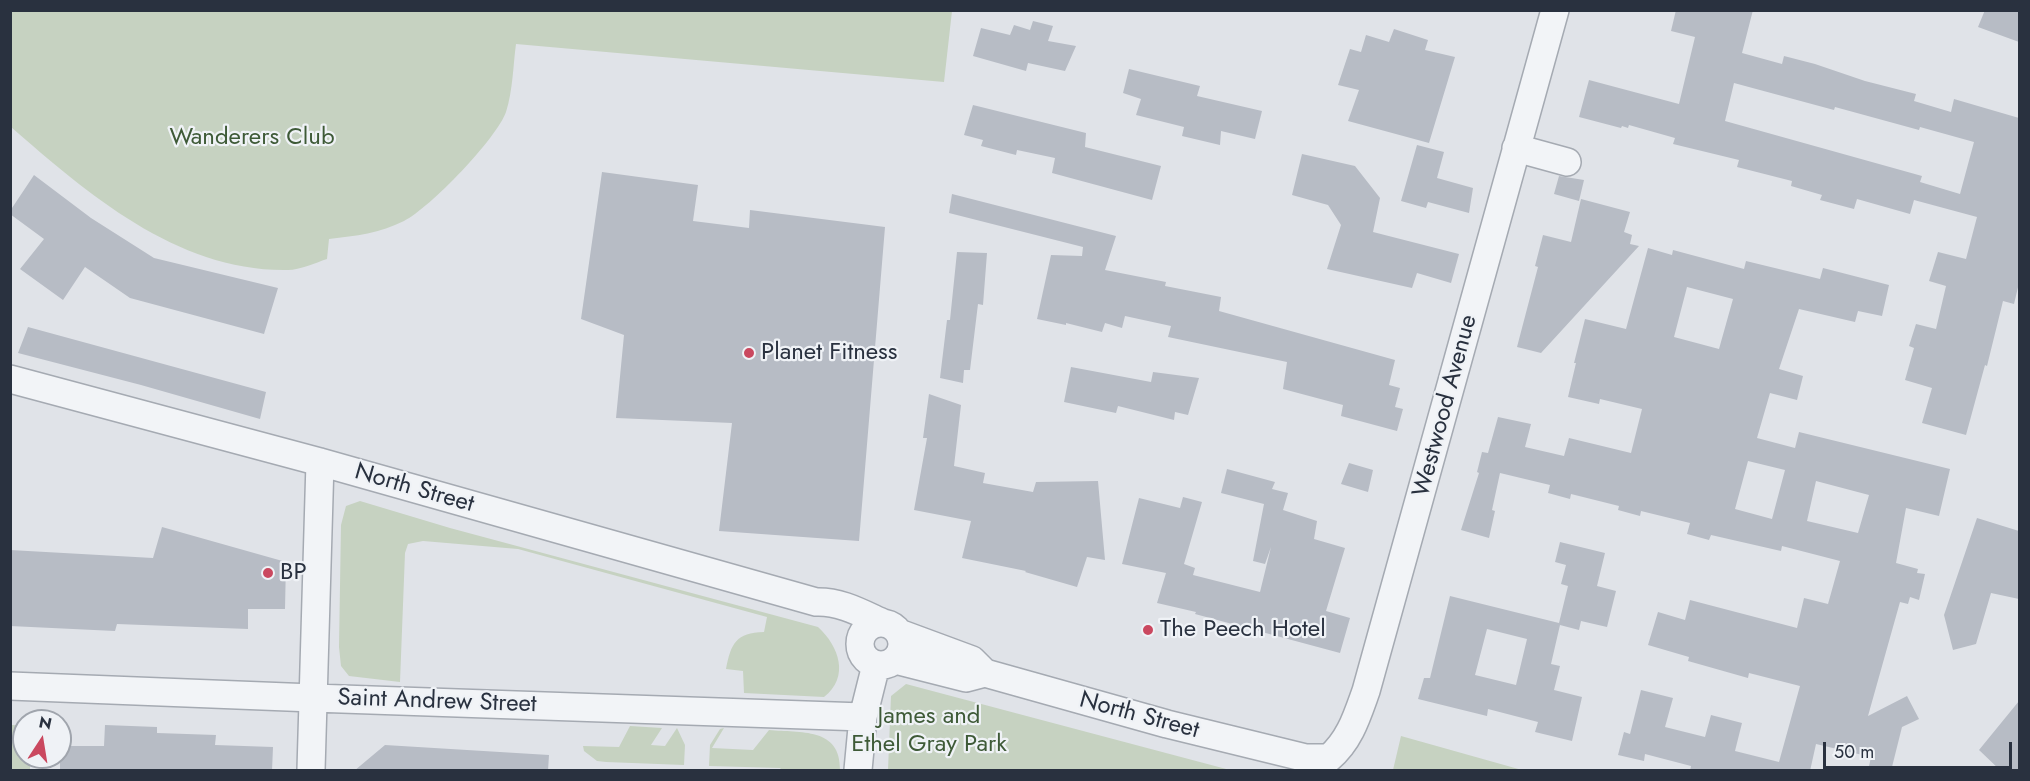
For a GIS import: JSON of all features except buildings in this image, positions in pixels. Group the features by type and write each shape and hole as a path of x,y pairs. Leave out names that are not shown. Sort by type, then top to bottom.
{"street":[{"name":"Westwood Avenue","path":"1294,756 1329,758 1338,751 1353,726 1366,691 1555,10"},
{"path":"1516,148 1567,162"},
{"name":"North Street","path":"10,379 320,462 816,602 832,617 972,660 985,673 1167,724 1294,756"},
{"path":"311,771 320,462"},
{"path":"858,771 863,717 886,663 901,652 902,642 881,631 859,645 868,662 886,663"},
{"name":"North Street","path":"886,663 966,678 985,673"},
{"name":"Saint Andrew Street","path":"10,686 863,717"}],"green space":[{"name":"Wanderers Club","path":"11,10 952,11 944,82 516,44 506,112 490,138 445,188 404,221 377,231 329,239 327,259 302,268 288,270 248,267 209,258 172,243 103,202 11,127"},
{"path":"360,501 450,528 818,627 836,652 839,662 837,680 824,697 744,693 743,671 726,669 730,652 741,637 764,632 767,617 518,549 423,541 408,544 405,553 400,682 349,676 341,666 339,647 341,525 346,506"},
{"name":"James and Ethel Gray Park","path":"906,684 1230,770 888,770 891,696"},
{"path":"12,725 12,769 30,770 11,770"},
{"path":"630,726 662,728 651,745 665,746 677,728 685,745 684,765 597,761 584,751 583,746 619,747"},
{"path":"724,728 712,748 753,750 769,730 816,735 826,739 834,746 839,756 840,770 709,766 710,745 720,729"},
{"path":"1401,736 1522,770 1393,770"}],"place":[{"name":"Planet Fitness","path":"749,353"},
{"name":"BP","path":"268,573"},
{"name":"The Peech Hotel","path":"1148,630"}]}
